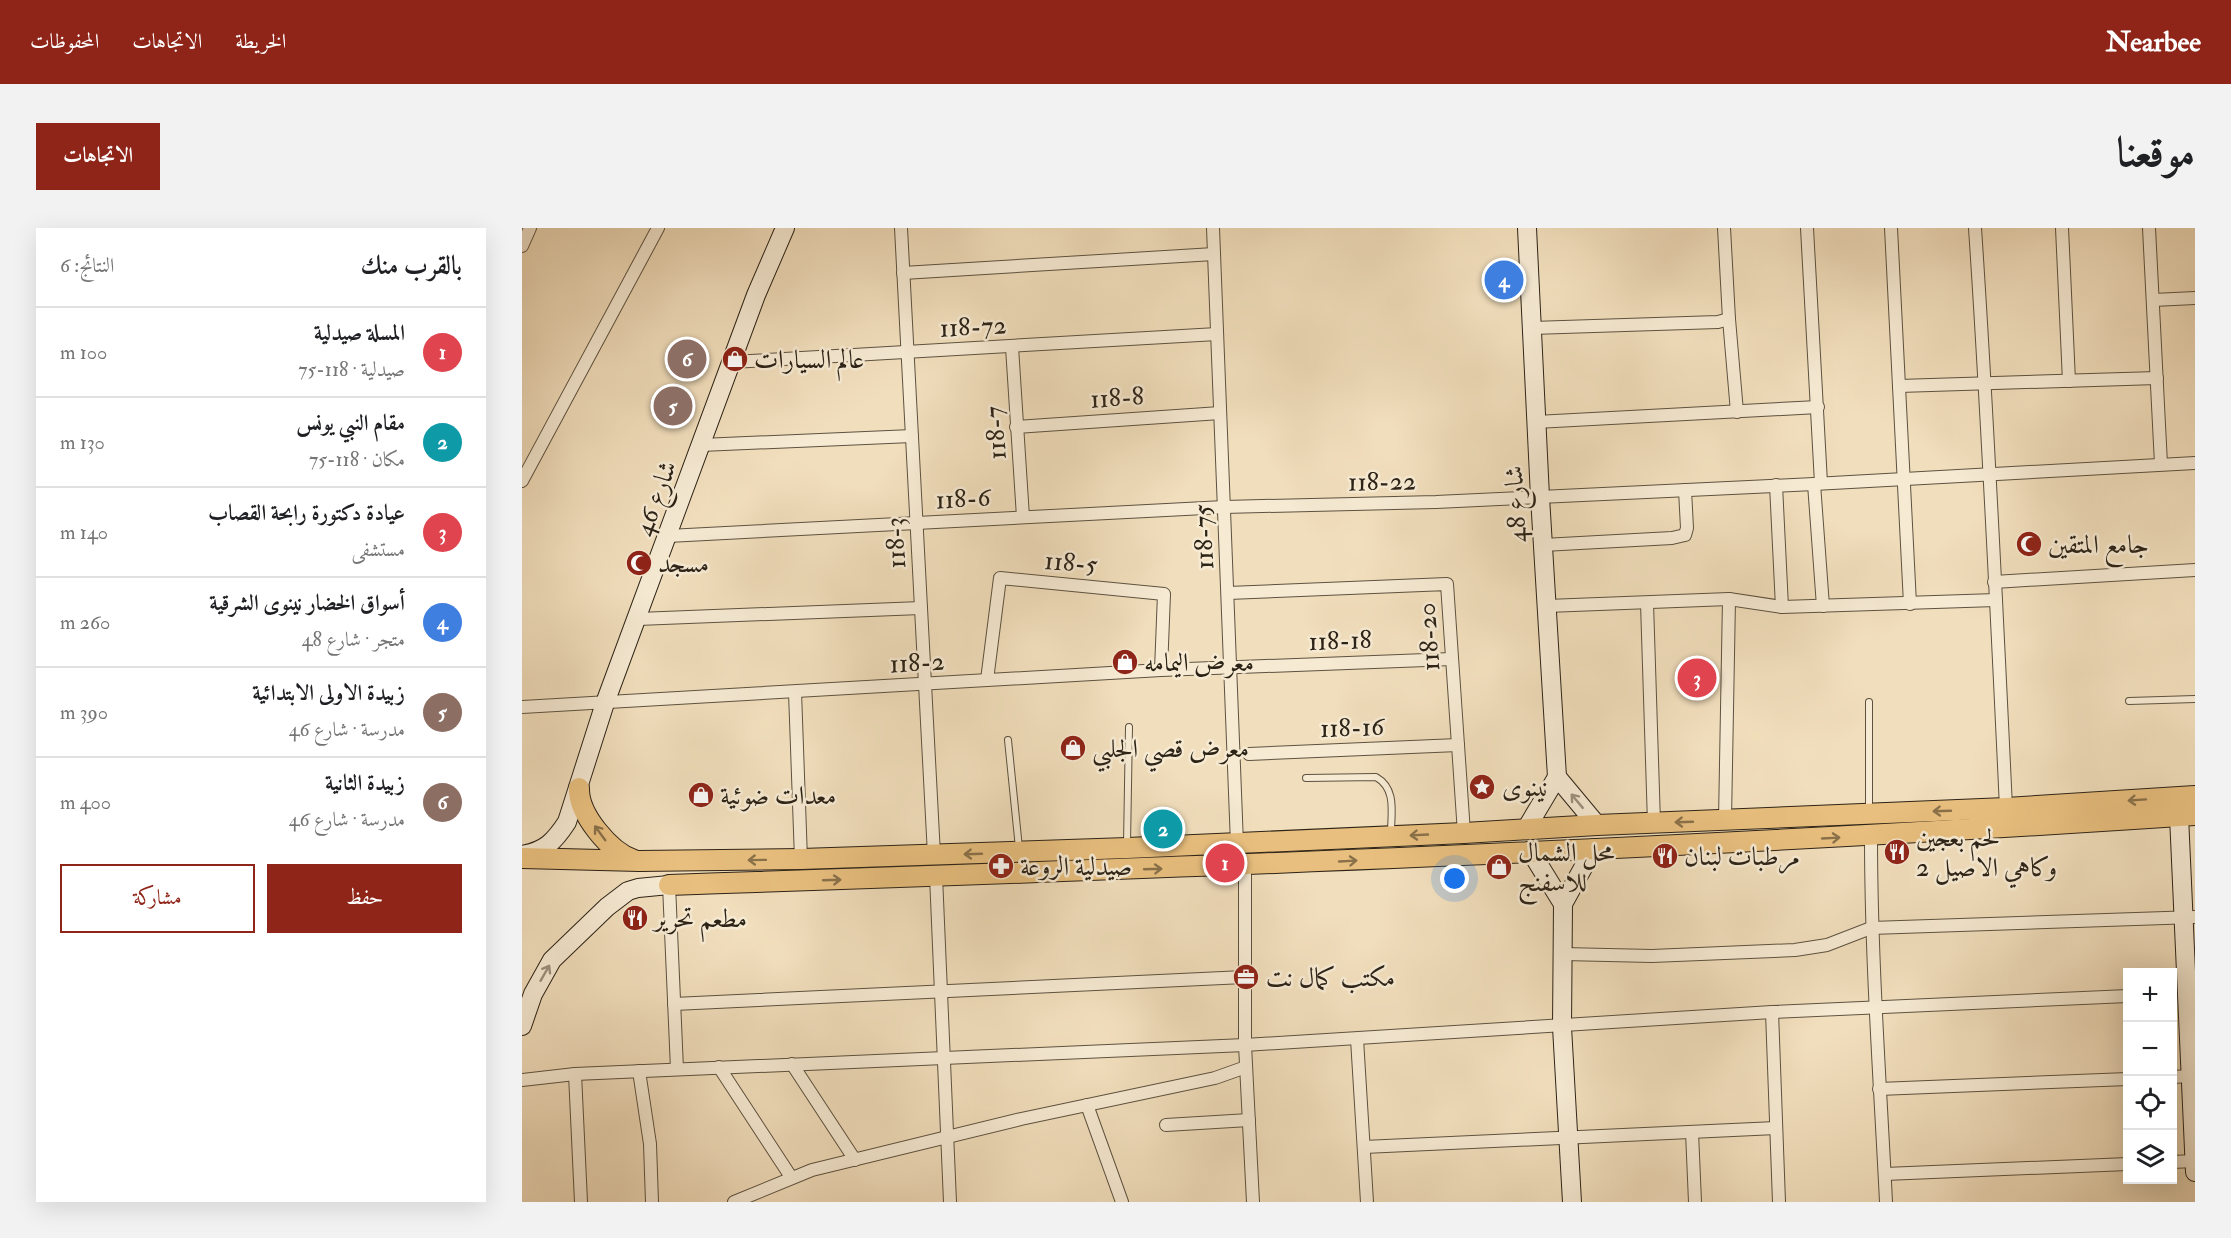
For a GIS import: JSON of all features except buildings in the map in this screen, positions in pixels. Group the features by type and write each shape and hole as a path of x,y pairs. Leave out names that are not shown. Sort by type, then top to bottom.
{"main road":[{"path":"579,789 578,798 582,807 609,846 620,854 639,861"},
{"path":"522,857 639,861 801,859 1019,852 2006,808 2195,796"},
{"path":"669,885 1245,866 1871,836 2187,816"}],"street":[{"path":"522,246 530,228"},
{"path":"522,481 658,228"},
{"name":"شارع 46","path":"522,857 539,852 557,838 567,822 605,703 756,295 785,228"},
{"name":"118-3","path":"901,228 934,855"},
{"name":"118-75","path":"1213,228 1237,844"},
{"name":"شارع 48","path":"1527,228 1557,777"},
{"path":"1724,228 1737,412"},
{"path":"1807,228 1818,407 1817,484 1823,606"},
{"path":"1891,228 1910,604"},
{"path":"1975,228 1986,385 2006,808"},
{"path":"2062,228 2069,381"},
{"path":"2149,228 2162,464"},
{"path":"903,273 1214,254"},
{"path":"2153,300 2195,298"},
{"path":"1533,328 1718,322 1729,319"},
{"name":"118-72","path":"732,362 1217,334"},
{"name":"118-7","path":"1012,346 1023,517"},
{"path":"1899,386 2157,378"},
{"path":"1536,422 1818,407"},
{"name":"118-8","path":"1016,427 1221,412"},
{"path":"701,445 912,436"},
{"name":"118-22","path":"1224,507 1436,502 1989,476 2195,463"},
{"path":"1776,486 1782,607"},
{"path":"1543,544 1672,538 1685,535 1687,528 1685,490"},
{"name":"118-6","path":"668,536 1224,507"},
{"path":"1994,582 2195,570"},
{"name":"118-5","path":"987,680 1000,578 1164,594 1161,670"},
{"name":"118-20","path":"1228,593 1447,584 1464,833"},
{"path":"1547,606 1729,600 1782,607 1995,600"},
{"path":"1725,820 1729,600"},
{"path":"1647,603 1654,823"},
{"path":"638,619 921,608"},
{"name":"118-18","path":"1230,667 1452,658"},
{"name":"118-2","path":"522,707 1230,667"},
{"path":"795,692 801,859"},
{"name":"118-16","path":"1249,754 1458,745"},
{"path":"1526,829 1557,777 1597,825"},
{"path":"2187,816 2189,917 2180,993 2182,1076 2195,1172"},
{"path":"1871,836 1874,1008 1886,1202"},
{"path":"1572,1202 1562,1027 1563,904 1594,848"},
{"path":"1531,852 1563,904"},
{"path":"1245,866 1245,1045 1253,1202"},
{"path":"936,876 950,1202"},
{"path":"522,1026 533,994 552,960 591,922 628,891 669,885 677,1069"},
{"path":"1563,954 1652,956 1795,950 1827,945 1871,928 2189,917"},
{"path":"674,1004 1244,977"},
{"path":"522,1080 575,1074 1245,1045 1562,1027 1772,1012 2123,996"},
{"path":"1772,1012 1779,1202"},
{"path":"1357,1039 1367,1202 1357,1202"},
{"path":"792,1064 855,1160"},
{"path":"719,1067 791,1177"},
{"path":"734,1202 791,1177 855,1160 1087,1105 1215,1078 1246,1067"},
{"path":"639,1071 650,1144 652,1202"},
{"path":"575,1074 581,1202"},
{"path":"1879,1089 2123,1078"},
{"path":"1087,1105 1122,1202"},
{"path":"1166,1125 1249,1120"},
{"path":"1364,1147 1776,1128"},
{"path":"1692,1132 1695,1202"},
{"path":"2177,1162 2194,1161"},
{"path":"1885,1174 2123,1164"}],"lane":[{"path":"2129,701 2195,699"},
{"path":"1869,702 1869,814"},
{"path":"1127,848 1129,727"},
{"path":"1008,740 1019,852"},
{"path":"1306,778 1376,777 1383,781 1390,791 1392,803 1391,837"}],"place":[{"name":"أسواق الخضار نينوى الشرقية","path":"1504,280"},
{"name":"زبيدة الثانية","path":"687,359"},
{"name":"عالم السيارات","path":"735,359"},
{"name":"زبيدة الاولى الابتدائية","path":"673,406"},
{"name":"جامع المتقين","path":"2029,544"},
{"name":"مسجد","path":"639,563"},
{"name":"معرض اليمامه","path":"1125,662"},
{"name":"عيادة دكتورة رابحة القصاب","path":"1697,678"},
{"name":"معرض قصي الجلبي","path":"1073,748"},
{"name":"نينوى","path":"1482,787"},
{"name":"معدات ضوئية","path":"701,795"},
{"name":"مقام النبي يونس","path":"1163,829"},
{"name":"لحم بعجين وكاهي الاصيل 2","path":"1897,852"},
{"name":"مرطبات لبنان","path":"1665,856"},
{"name":"المسلة صيدلية","path":"1225,863"},
{"name":"صيدلية الروعة","path":"1001,866"},
{"name":"محل الشمال للاسفنج","path":"1499,867"},
{"name":"مطعم تحرير","path":"635,918"},
{"name":"مكتب كمال نت","path":"1246,977"}]}
